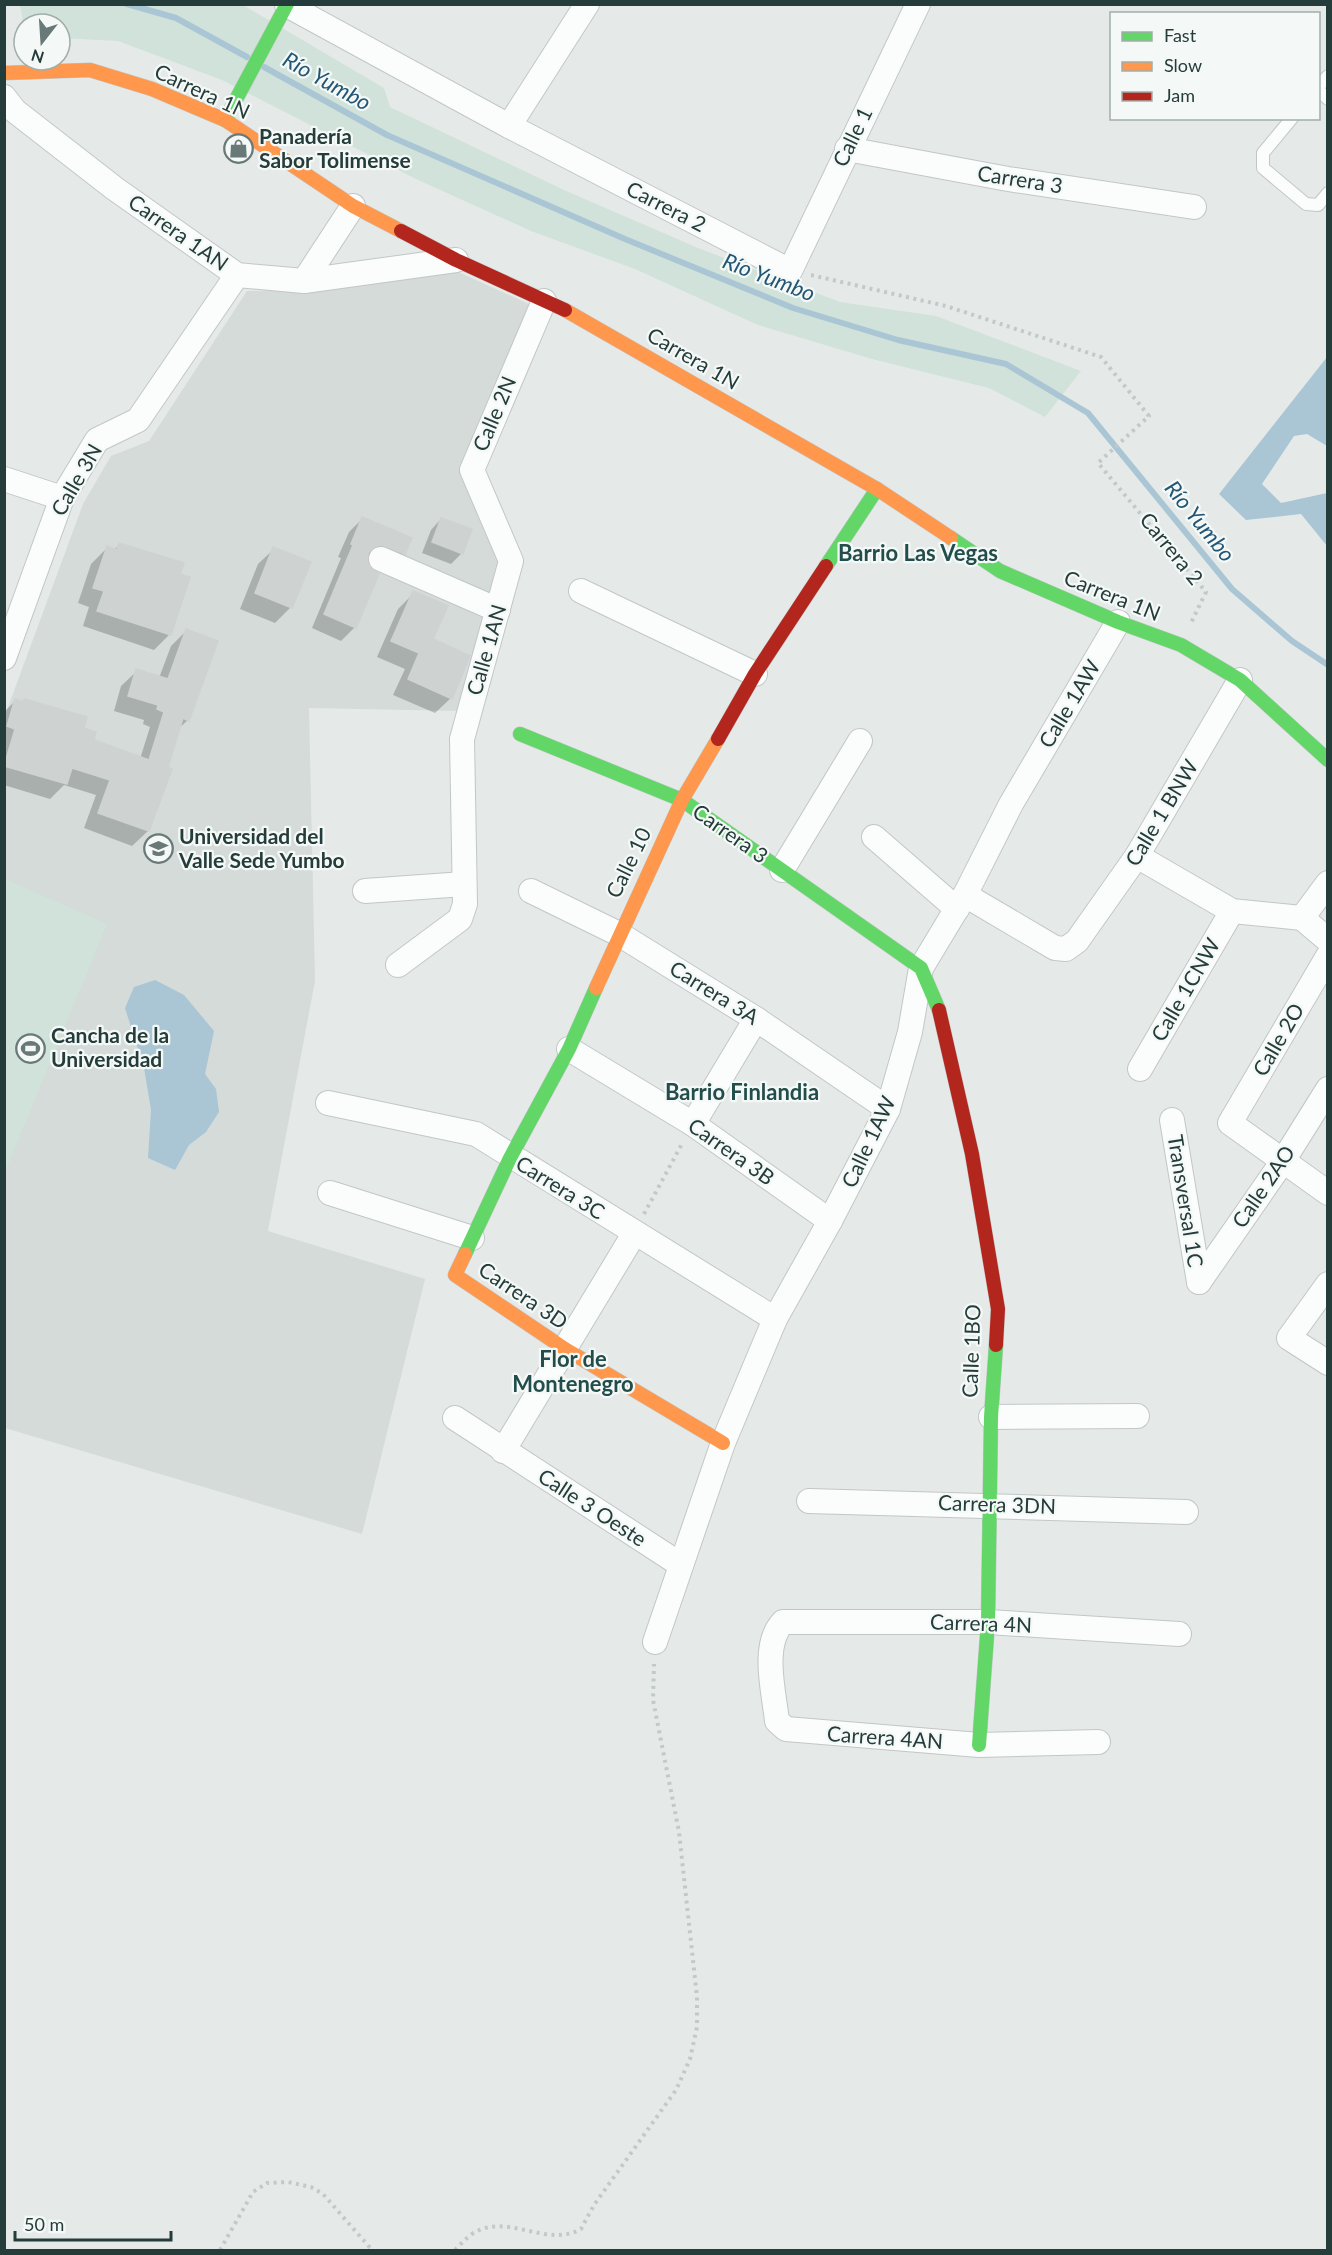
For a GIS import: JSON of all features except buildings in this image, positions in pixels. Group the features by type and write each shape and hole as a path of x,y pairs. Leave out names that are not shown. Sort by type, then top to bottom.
{"street":[{"path":"509,126 587,4"},
{"name":"Calle 1","path":"790,271 918,4"},
{"path":"227,116 287,5"},
{"name":"Carrera 2","path":"287,5 509,126 790,271"},
{"name":"Carrera 1N","path":"4,73 90,70 227,116 353,206 456,260 590,324 877,489 1000,572 1118,622 1181,645 1240,680 1328,760"},
{"name":"Carrera 1AN","path":"4,97 15,111 114,189 237,275 304,281 456,260"},
{"name":"Carrera 3","path":"847,149 1008,179 1194,207"},
{"path":"304,281 353,206"},
{"name":"Calle 3N","path":"4,658 11,614 62,498 97,440 138,420 237,275"},
{"name":"Calle 2N","path":"512,561 472,470 544,301"},
{"path":"4,479 62,498"},
{"name":"Calle 10","path":"455,1275 510,1158 569,1048 682,800 755,674 877,489"},
{"path":"381,559 498,610"},
{"name":"Calle 1AN","path":"398,964 460,919 465,904 462,739 512,561"},
{"path":"581,591 755,674"},
{"name":"Calle 1AW","path":"655,1642 723,1443 775,1319 831,1221 888,1109 910,1032 921,968 961,902 1011,804 1118,622"},
{"name":"Calle 1 BNW","path":"961,902 1055,948 1066,949 1077,941 1137,856 1240,680"},
{"name":"Carrera 3","path":"520,734 682,800 921,968"},
{"path":"782,870 860,741"},
{"path":"874,837 961,902"},
{"path":"1137,856 1232,911 1302,918 1328,940"},
{"path":"1302,918 1328,883"},
{"path":"365,891 464,884"},
{"name":"Carrera 3A","path":"531,891 619,934 756,1019 888,1109"},
{"name":"Calle 1CNW","path":"1140,1070 1232,911"},
{"name":"Calle 2O","path":"1283,1161 1230,1123 1328,956"},
{"name":"Calle 1BO","path":"921,968 937,1002 969,1143 998,1309 988,1504 988,1622 979,1745"},
{"path":"693,1124 756,1019"},
{"name":"Carrera 3B","path":"569,1048 693,1124 831,1221"},
{"name":"Calle 2AO","path":"1198,1282 1283,1161 1328,1089"},
{"name":"Carrera 3C","path":"328,1103 476,1134 510,1158 775,1319"},
{"name":"Transversal 1C","path":"1172,1120 1198,1282"},
{"path":"1283,1161 1328,1193"},
{"path":"330,1194 472,1238"},
{"path":"455,1418 503,1451 634,1234"},
{"name":"Carrera 3D","path":"455,1275 565,1349 723,1443"},
{"path":"1328,1284 1289,1338 1328,1364"},
{"path":"991,1417 1137,1416"},
{"name":"Calle 3 Oeste","path":"503,1451 681,1565"},
{"name":"Carrera 3DN","path":"809,1501 988,1504 1186,1512"},
{"name":"Carrera 4N","path":"783,1622 988,1622 1179,1634"},
{"name":"Carrera 4AN","path":"783,1622 774,1632 771,1646 777,1721 786,1729 979,1745 1098,1742"}],"lane":[{"path":"1290,120 1263,153 1263,168 1306,204 1318,205 1328,193"}],"path":[{"name":"Carrera 2","path":"790,271 946,306 1101,357 1149,416 1098,463 1206,592 1181,645"},
{"path":"634,1234 693,1124"},
{"path":"455,2250 471,2234 487,2227 506,2226 557,2236 581,2229 594,2205 676,2090 690,2059 697,2027 698,1997 680,1832 652,1700 655,1642"},
{"path":"220,2250 253,2192 267,2183 288,2182 305,2185 323,2194 372,2250"}],"shaded area":[{"name":"Universidad del Valle Sede Yumbo","path":"454,270 533,306 463,467 502,560 459,711 309,708 315,981 268,1231 425,1279 362,1534 5,1428 4,718 83,504 111,456 149,441 247,291 304,290"}],"green space":[{"path":"20,5 243,5 384,88 390,107 564,190 698,248 840,302 936,316 1081,371 1045,417 989,388 872,359 758,325 635,269 531,231 418,180 222,80 118,41 72,39 72,12 21,12"},
{"name":"Cancha de la Universidad","path":"5,879 107,924 5,1172"}],"water":[{"path":"1327,357 1327,446 1307,434 1294,436 1262,484 1281,503 1327,493 1327,546 1301,514 1246,520 1219,494"},
{"path":"155,980 184,995 214,1031 205,1074 216,1089 219,1112 206,1132 189,1145 175,1170 148,1158 151,1110 144,1068 125,1008 134,987"}],"waterway":[{"name":"Río Yumbo","path":"127,4 176,18 247,57"},
{"name":"Río Yumbo","path":"264,67 387,135 625,239 793,308 898,340 1006,364 1088,413 1232,589 1292,641 1328,665"}],"traffic: fast":[{"path":"225,120 287,4"},
{"path":"826,566 877,489"},
{"path":"951,538 1000,571 1118,622 1181,645 1240,680 1328,760"},
{"path":"520,734 682,800 921,968 939,1010"},
{"path":"465,1254 510,1158 569,1049 596,988"},
{"path":"979,1745 988,1622 991,1417 996,1345"}],"traffic: slow":[{"path":"4,73 90,70 152,89 225,120 353,206 401,231"},
{"path":"565,310 877,489 951,538"},
{"path":"596,988 682,800 718,739"},
{"path":"465,1254 455,1275 565,1349 723,1443"}],"traffic: jam":[{"path":"401,231 456,260 565,310"},
{"path":"718,739 755,674 826,566"},
{"path":"939,1010 972,1154 998,1309 996,1345"}],"place":[{"name":"Panadería Sabor Tolimense","path":"238,149"},
{"name":"Universidad del Valle Sede Yumbo","path":"158,849"},
{"name":"Cancha de la Universidad","path":"30,1048"}],"district":[{"name":"Barrio Las Vegas","path":"918,553"},
{"name":"Barrio Finlandia","path":"742,1092"},
{"name":"Flor de Montenegro","path":"573,1372"}]}
